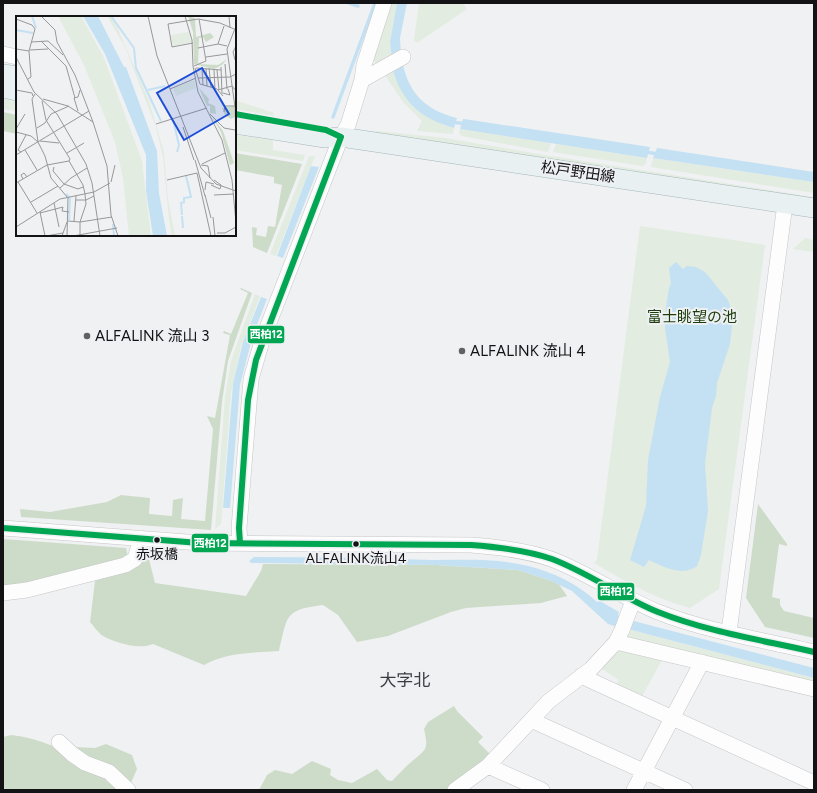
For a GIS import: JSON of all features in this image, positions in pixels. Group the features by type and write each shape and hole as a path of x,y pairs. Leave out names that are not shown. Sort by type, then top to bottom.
{"main road":[{"path":"3,74 16,76"},
{"path":"3,88 16,90"},
{"name":"松戸野田線","path":"236,114 326,130 341,137"},
{"name":"松戸野田線","path":"236,124 324,138 341,137 814,208"}],"street":[{"path":"240,543 248,400 253,373 262,341 341,137 348,124 362,80 364,65 384,3"},
{"path":"3,54 16,57"},
{"path":"362,80 397,60"},
{"path":"729,632 785,204"},
{"path":"3,528 200,543 471,545 504,547 552,560 633,601 684,621 814,652"},
{"path":"3,593 27,590 125,566 135,559 141,538"},
{"path":"456,790 488,766 549,701 591,669 621,630 633,601"},
{"path":"621,630 702,662 814,689"},
{"path":"634,790 702,662"},
{"path":"581,676 812,784"},
{"path":"531,720 685,790"},
{"path":"59,742 85,763 109,772 128,790"},
{"path":"488,766 542,790"}],"green space":[{"path":"385,3 397,3 390,42 392,60 378,67 372,57"},
{"path":"419,3 463,3 467,9 417,43 414,40"},
{"path":"392,66 401,88 414,106 432,119 454,128 453,134 417,131 422,121 403,102 383,72"},
{"path":"3,99 16,101 16,111 3,109"},
{"path":"236,100 274,113 273,116 236,109"},
{"path":"3,112 16,115 16,134 3,131"},
{"path":"460,129 551,143 548,152 462,136 459,133"},
{"path":"377,131 445,138 813,197 814,200 372,132"},
{"path":"236,135 273,140 273,150 305,155 303,161 236,150"},
{"path":"556,144 647,158 646,163 643,166 553,152"},
{"path":"236,153 302,164 267,253 253,247 252,227 257,228 256,235 266,237 268,226 275,227 282,185 274,183 274,177 236,170"},
{"path":"309,156 315,156 276,256 270,254"},
{"path":"653,158 814,182 814,193 651,167"},
{"name":"富士眺望の池","path":"640,226 765,245 719,589 690,608 640,589 594,563 597,560"},
{"path":"805,238 814,240 814,252 793,249"},
{"path":"241,288 252,293 228,361 222,402 211,530 21,517 20,509 50,512 107,502 121,495 150,498 149,514 172,516 173,500 183,498 181,519 205,521 213,429 207,416 215,418 230,335 223,333 224,331 231,334 248,293 240,289"},
{"path":"255,294 260,296 241,347 231,393 221,524 215,529 225,397 231,361"},
{"path":"758,504 787,544 787,546 779,544 772,597 780,599 780,605 784,611 814,618 814,638 765,627 746,598"},
{"path":"3,539 126,548 128,557 20,586 3,587"},
{"path":"147,551 155,583 246,596 261,571 263,564 436,565 518,570 558,583 567,596 541,603 466,608 451,612 388,636 357,642 338,615 323,605 310,607 294,612 290,616 284,629 279,651 231,655 204,665 153,644 147,646 134,646 108,639 101,635 90,622 95,581 117,574 131,567 143,557"},
{"path":"628,629 814,678 814,683 629,640 626,636"},
{"path":"617,650 663,658 640,700 614,688 619,680 599,667"},
{"path":"454,706 457,711 483,737 478,742 491,755 470,774 446,790 259,790 267,775 275,770 292,774 312,761 331,769 330,775 338,780 352,783 377,769 387,780 392,781 425,749 426,742 424,729 428,722"},
{"path":"11,735 42,742 56,747 83,762 122,790 3,790 3,737"},
{"path":"106,744 132,755 137,769 130,785 86,758 74,747 95,748"}],"water":[{"path":"397,3 407,3 400,38 401,55 392,60 390,42"},
{"path":"402,60 405,72 414,91 427,105 446,115 457,118 454,128 431,119 414,107 407,99 396,79 392,66"},
{"path":"463,119 650,147 647,158 460,129"},
{"path":"657,148 814,172 814,182 653,158"},
{"path":"311,166 319,167 283,258 277,256"},
{"path":"676,262 683,269 687,266 696,267 705,272 728,300 733,315 730,344 717,383 716,396 712,408 705,464 708,511 701,555 697,566 685,571 673,570 649,560 644,567 630,560 646,506 648,460 660,397 670,362 665,328 666,307 671,284 669,268"},
{"path":"261,297 267,299 253,335 240,385 230,508 223,508 233,384 243,342"},
{"path":"254,557 480,560 516,563 556,575 573,584 597,602 600,601 619,612 618,615 621,617 617,627 608,624 572,591 549,580 518,570 436,565 251,563 249,561"},
{"path":"630,620 814,668 814,678 628,629"}],"waterway":[{"path":"349,3 358,6"},
{"path":"333,117 375,3"},
{"path":"451,122 467,124"},
{"path":"645,152 659,154"}],"transit line":[{"name":"西柏12","path":"236,114 326,130 341,137"},
{"name":"西柏12","path":"240,543 239,528 248,400 256,360 341,137"},
{"name":"西柏12","path":"3,528 200,543 471,545 512,549 552,559 579,571 644,606 677,619 735,635 814,652"}],"place":[{"name":"ALFALINK 流山 3","path":"87,336"},
{"name":"ALFALINK 流山 4","path":"462,351"},
{"name":"赤坂橋","path":"157,540"},
{"name":"ALFALINK流山4","path":"356,544"}],"district":[{"name":"大字北","path":"405,680"}]}
